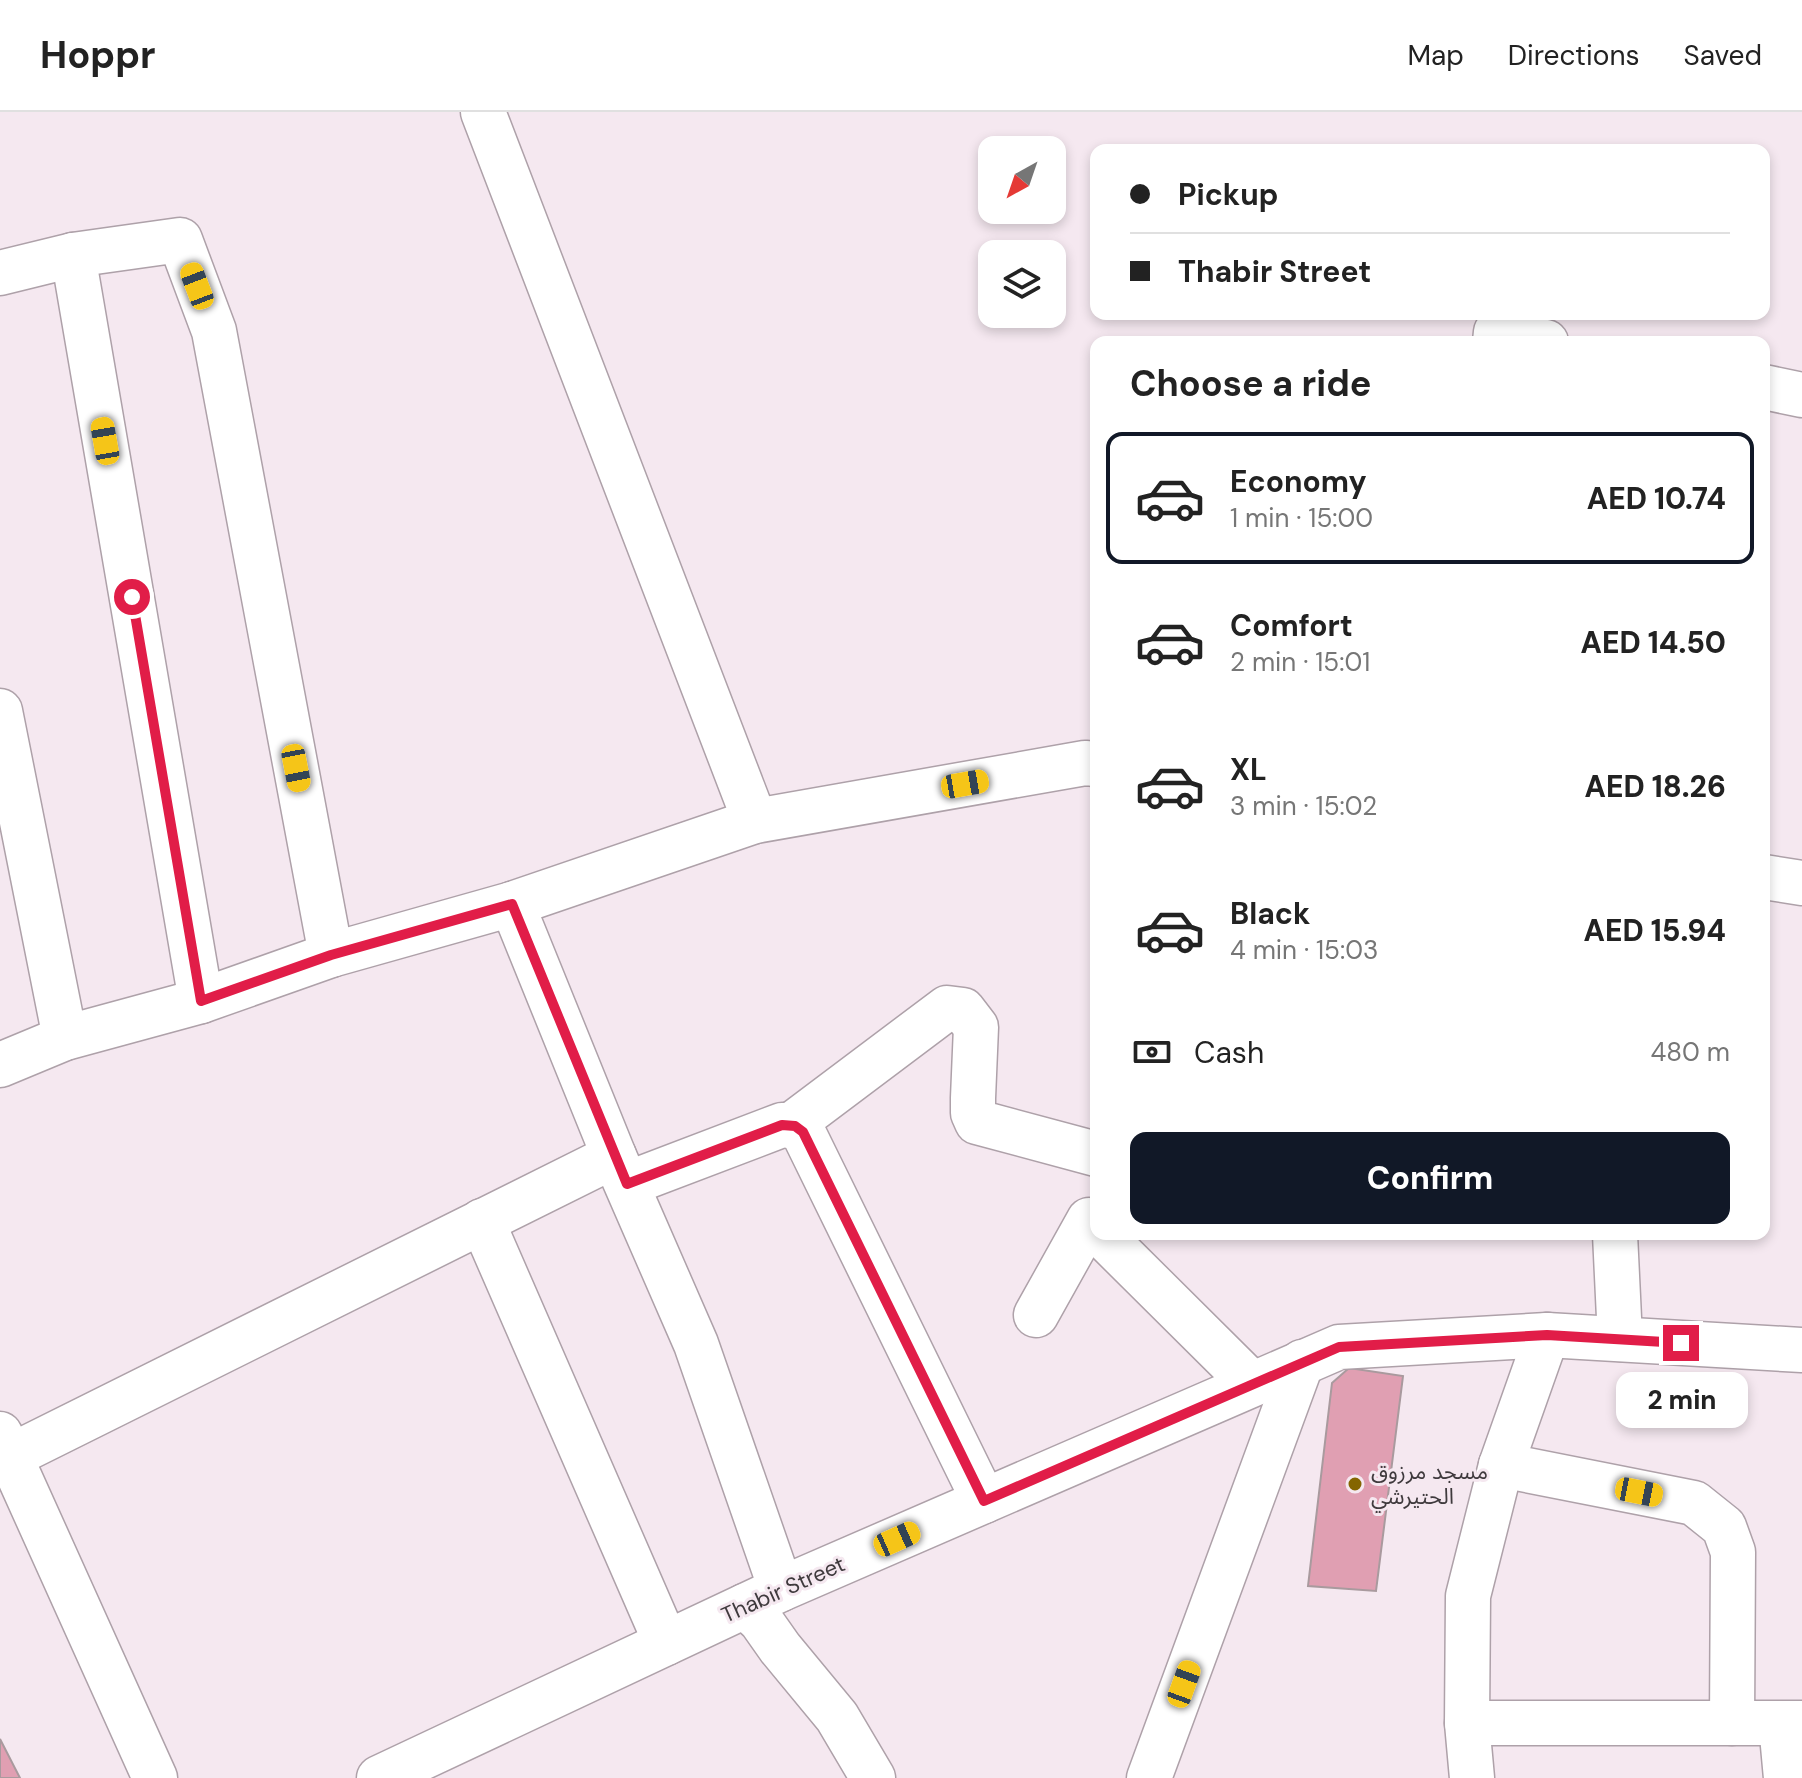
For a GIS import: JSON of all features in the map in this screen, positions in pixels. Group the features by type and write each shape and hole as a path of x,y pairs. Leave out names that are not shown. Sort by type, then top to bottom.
{"street":[{"path":"483,112 755,821"},
{"path":"0,273 73,255 180,240 214,331 331,955"},
{"path":"73,255 201,1001"},
{"path":"1496,336 1496,332 1516,336"},
{"path":"1770,388 1802,395"},
{"path":"0,711 65,1038"},
{"path":"0,1065 65,1038 201,1001 331,955 512,904 755,821 1090,763"},
{"path":"1770,878 1802,883"},
{"path":"512,904 620,1170 696,1344 763,1598 761,1621 837,1717 873,1778"},
{"path":"790,1126 947,1008 963,1010 976,1027 973,1113 977,1122 1090,1153"},
{"path":"155,1778 5,1445 482,1221 620,1170 782,1125 795,1126 803,1132 984,1501"},
{"path":"1090,1172 1082,1195 1090,1215"},
{"path":"482,1221 666,1643"},
{"path":"1036,1315 1090,1235"},
{"path":"1107,1240 1252,1384"},
{"path":"1615,1240 1620,1339"},
{"path":"1472,1778 1467,1723 1468,1596 1501,1465 1547,1335"},
{"name":"Thabir Street","path":"379,1778 763,1598 1339,1347 1547,1335 1802,1350"},
{"path":"1151,1776 1302,1362"},
{"path":"1501,1465 1694,1503 1724,1527 1733,1552 1732,1723"},
{"path":"1467,1723 1792,1724 1786,1778"}],"building":[{"name":"مسجد مرزوق الحتيرشي","path":"1349,1368 1403,1376 1376,1591 1308,1586 1332,1383"},
{"path":"0,1739 20,1778 0,1778"}],"place":[{"name":"مسجد مرزوق الحتيرشي","path":"1355,1484"}],"route":[{"path":"132,597 201,1001 331,955 512,904 627,1184 782,1125 795,1126 803,1132 984,1501 1339,1347 1547,1335 1681,1343"}]}
